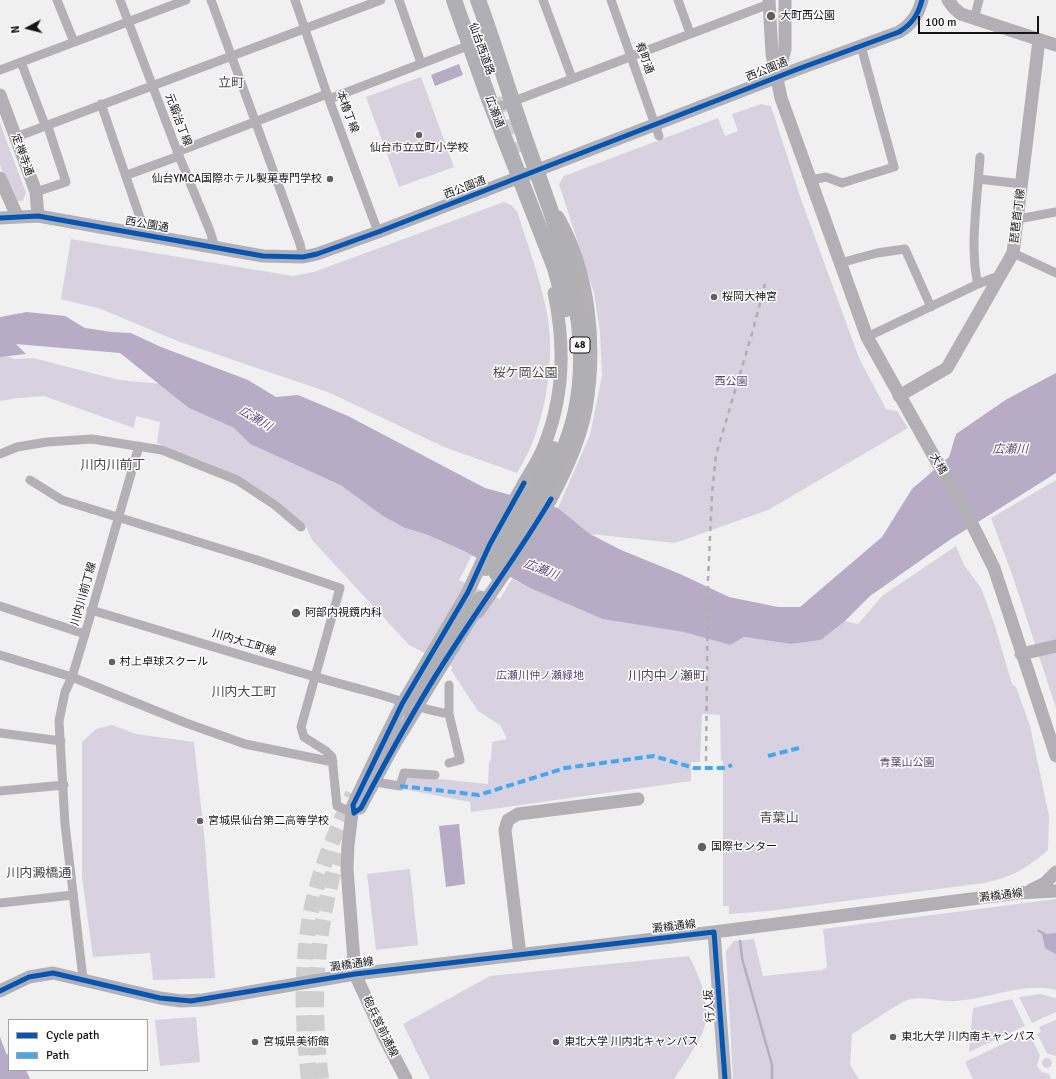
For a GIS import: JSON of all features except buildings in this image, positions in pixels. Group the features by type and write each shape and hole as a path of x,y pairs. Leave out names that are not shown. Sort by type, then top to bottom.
{"highway":[{"name":"広瀬通","path":"454,0 470,45 502,101 536,171"},
{"name":"仙台西道路","path":"463,0 502,101"},
{"name":"仙台西道路","path":"471,0 502,101"},
{"name":"広瀬通","path":"478,0 519,178"},
{"name":"48","path":"407,710 492,571 538,491 563,452 575,414 581,369 578,311 570,272 536,171"},
{"name":"48","path":"492,571 538,491 565,410 571,372 568,316 562,291 519,178"}],"street":[{"path":"57,0 74,42"},
{"name":"元鍛治丁線","path":"120,0 215,247"},
{"path":"0,70 186,0"},
{"path":"211,0 300,244 303,257"},
{"name":"本櫓丁線","path":"295,0 328,96 378,232"},
{"path":"16,136 381,0"},
{"path":"399,0 421,63"},
{"path":"543,0 572,78"},
{"name":"肴町通","path":"611,0 657,130"},
{"path":"678,0 690,33"},
{"path":"778,78 785,46 785,0"},
{"name":"西公園通","path":"0,218 38,216 263,256 303,257 378,232 536,171 657,130 778,78 899,32 908,26 916,17 922,0"},
{"path":"948,0 961,14 974,19 1039,40 1055,41"},
{"path":"974,19 979,0"},
{"path":"502,101 572,78 690,33 752,4 769,2"},
{"name":"大橋","path":"769,2 772,54 781,98 867,337 974,526 994,568 1021,654 1056,756"},
{"name":"琵琶首丁線","path":"901,399 947,368 1013,253 1039,40"},
{"path":"127,176 255,123 470,45"},
{"path":"811,180 826,177 842,184 894,167 861,46"},
{"path":"21,62 46,125 66,182 36,192"},
{"name":"定禅寺通","path":"0,95 36,192 38,216"},
{"path":"101,104 146,235"},
{"path":"978,284 975,274 975,245 980,157"},
{"path":"0,178 17,216"},
{"path":"978,179 1022,184"},
{"path":"1018,219 1056,212"},
{"path":"840,263 877,252 905,249 930,307"},
{"path":"1013,253 1056,273"},
{"path":"867,337 978,284 993,278 998,278"},
{"path":"0,454 17,447 47,442 92,439 162,450 237,480 275,505 301,527"},
{"name":"川内川前丁線","path":"83,979 66,824 59,720 65,692 72,677 85,634 139,446"},
{"path":"30,480 62,500 258,560 340,588 301,727 304,737 326,751 333,762 337,806 354,813"},
{"path":"355,974 347,869 348,845 354,813 353,805 389,742 524,545 538,491"},
{"path":"354,813 361,808 375,782 406,697 468,592 490,544 538,491"},
{"path":"0,606 85,634"},
{"name":"川内大工町線","path":"91,610 314,677 390,697 428,711 449,714"},
{"path":"1021,654 1056,646"},
{"path":"0,655 72,677 186,723 245,744 333,762"},
{"path":"449,764 460,760 449,714 450,685"},
{"path":"0,733 61,741"},
{"path":"375,782 400,786 404,773 435,775"},
{"path":"0,791 64,785"},
{"path":"520,955 505,830 508,820 518,814 638,799"},
{"path":"1018,893 1038,887 1056,872"},
{"name":"澱橋通線","path":"0,991 29,977 48,972 160,998 191,1001 355,974 714,932 1018,893 1056,891"},
{"path":"0,903 73,895"},
{"name":"行人坂","path":"714,932 725,1079"},
{"name":"砲兵営前通線","path":"355,974 384,1037 406,1079"}],"green space":[{"path":"421,77 454,167 399,187 366,97"},
{"name":"西公園","path":"761,104 771,106 801,199 859,358 886,409 897,411 908,428 768,510 675,543 590,534 558,508 590,435 602,376 600,332 594,293 559,184 564,176 718,118 725,136 738,131 732,114"},
{"path":"0,123 26,193 23,201 15,201 13,199 0,166"},
{"path":"504,202 511,205 517,211 540,283 549,328 549,371 546,394 535,436 527,456 517,473 444,447 328,392 180,342 101,309 61,299 71,239 293,276 314,272"},
{"path":"6,356 15,359 33,358 119,380 162,384 189,408 234,428 250,444 350,490 383,516 405,528 428,535 472,555 459,580 500,599 512,579 528,587 730,645 744,637 791,644 821,640 845,621 858,624 882,596 956,546 964,565 981,588 995,626 1012,684 1016,687 1030,726 1049,816 1048,850 1033,862 1011,875 984,883 769,911 729,914 729,906 723,906 723,760 721,761 720,715 702,714 700,762 691,762 691,781 471,812 470,802 403,789 404,780 410,776 488,784 492,742 507,739 500,725 478,711 451,670 453,667 409,645 312,540 306,526 276,500 241,478 157,443 160,422 136,416 134,428 44,396 0,401 0,357"},
{"path":"1056,480 1056,708 1013,577 991,518"},
{"path":"112,725 136,734 194,742 205,843 215,978 153,980 150,953 93,957 82,877 82,742 96,729"},
{"path":"410,869 418,945 376,950 367,874"},
{"path":"1056,899 1056,990 1031,988 1019,989 968,1000 944,1001 915,998 905,1001 852,1034 850,1065 859,1079 733,1079 726,951 734,941 754,939 763,976 822,970 827,967 823,929"},
{"name":"東北大学 川内北キャンパス","path":"689,956 698,975 704,995 706,1006 705,1026 701,1036 674,1079 430,1079 403,1024 490,976"},
{"path":"1040,994 1056,998 1056,1012 1032,1023 1019,997"},
{"path":"1012,999 1025,1026 969,1052 973,1008"},
{"path":"196,1017 200,1062 160,1066 155,1020"},
{"path":"1056,1020 1055,1056 1047,1053 1037,1034 1041,1032 1039,1027"},
{"path":"1022,1035 1024,1040 1031,1037 1040,1055 1037,1066 1042,1072 1049,1074 1051,1079 973,1079 965,1062"},
{"path":"1045,1058 1049,1058 1051,1059 1051,1067 1045,1068 1042,1065 1042,1061"}],"water":[{"path":"459,64 463,75 435,86 431,75"},
{"name":"広瀬川","path":"27,312 65,316 85,328 131,333 161,347 248,380 276,397 298,395 348,416 485,488 558,508 590,534 621,550 680,574 729,597 778,607 800,607 882,537 912,489 949,457 956,434 1007,399 1056,373 1056,473 951,539 870,596 845,621 821,640 791,644 744,637 730,645 684,632 603,619 528,587 466,552 428,535 405,528 383,516 342,486 250,444 234,428 189,408 120,353 16,344 26,354 0,357 0,317"},
{"path":"459,824 465,884 446,887 439,826"},
{"path":"1038,929 1047,934 1056,933 1056,954 1045,948 1042,934 1037,931"},
{"path":"0,1037 8,1055 8,1071 26,1071 30,1079 0,1079"}],"waterway":[{"path":"740,941 742,958 772,1065 772,1079"}],"tunnel":[{"path":"499,97 518,153"},
{"path":"309,1079 306,1054 304,1004 305,953 308,928 319,879 334,836 353,794"},
{"path":"321,1079 316,1021 318,964 325,909 339,853"}],"railway":[{"path":"706,761 708,580 712,494 716,455 765,284"}],"marked path":[{"path":"768,756 803,747"},
{"path":"400,786 479,795 565,768 654,756 694,768 725,768 732,765"}],"cycle path":[{"path":"0,218 38,216 263,256 303,257 317,254 378,232 798,69 899,32 908,26 914,19 922,0"},
{"path":"354,813 353,805 402,704 468,592 490,544 524,483"},
{"path":"354,813 361,808 441,666 528,537 551,499"},
{"path":"0,991 29,977 53,973 160,998 191,1001 355,974 714,932 725,1079"}],"place":[{"name":"大町西公園","path":"771,16"},
{"name":"仙台市立立町小学校","path":"419,135"},
{"name":"仙台YMCA国際ホテル製菓専門学校","path":"330,179"},
{"name":"桜岡大神宮","path":"714,297"},
{"name":"阿部内視鏡内科","path":"296,613"},
{"name":"村上卓球スクール","path":"112,662"},
{"name":"宮城県仙台第二高等学校","path":"200,821"},
{"name":"国際センター","path":"702,847"},
{"name":"東北大学 川内南キャンパス","path":"893,1037"},
{"name":"宮城県美術館","path":"255,1042"},
{"name":"東北大学 川内北キャンパス","path":"556,1042"}],"district":[{"name":"立町","path":"231,84"},
{"name":"桜ケ岡公園","path":"525,374"},
{"name":"川内川前丁","path":"113,466"},
{"name":"川内中ノ瀬町","path":"667,677"},
{"name":"川内大工町","path":"244,693"},
{"name":"青葉山","path":"779,819"},
{"name":"川内澱橋通","path":"39,874"}],"park label":[{"name":"広瀬川仲ノ瀬緑地","path":"540,676"},
{"name":"青葉山公園","path":"907,763"}]}
